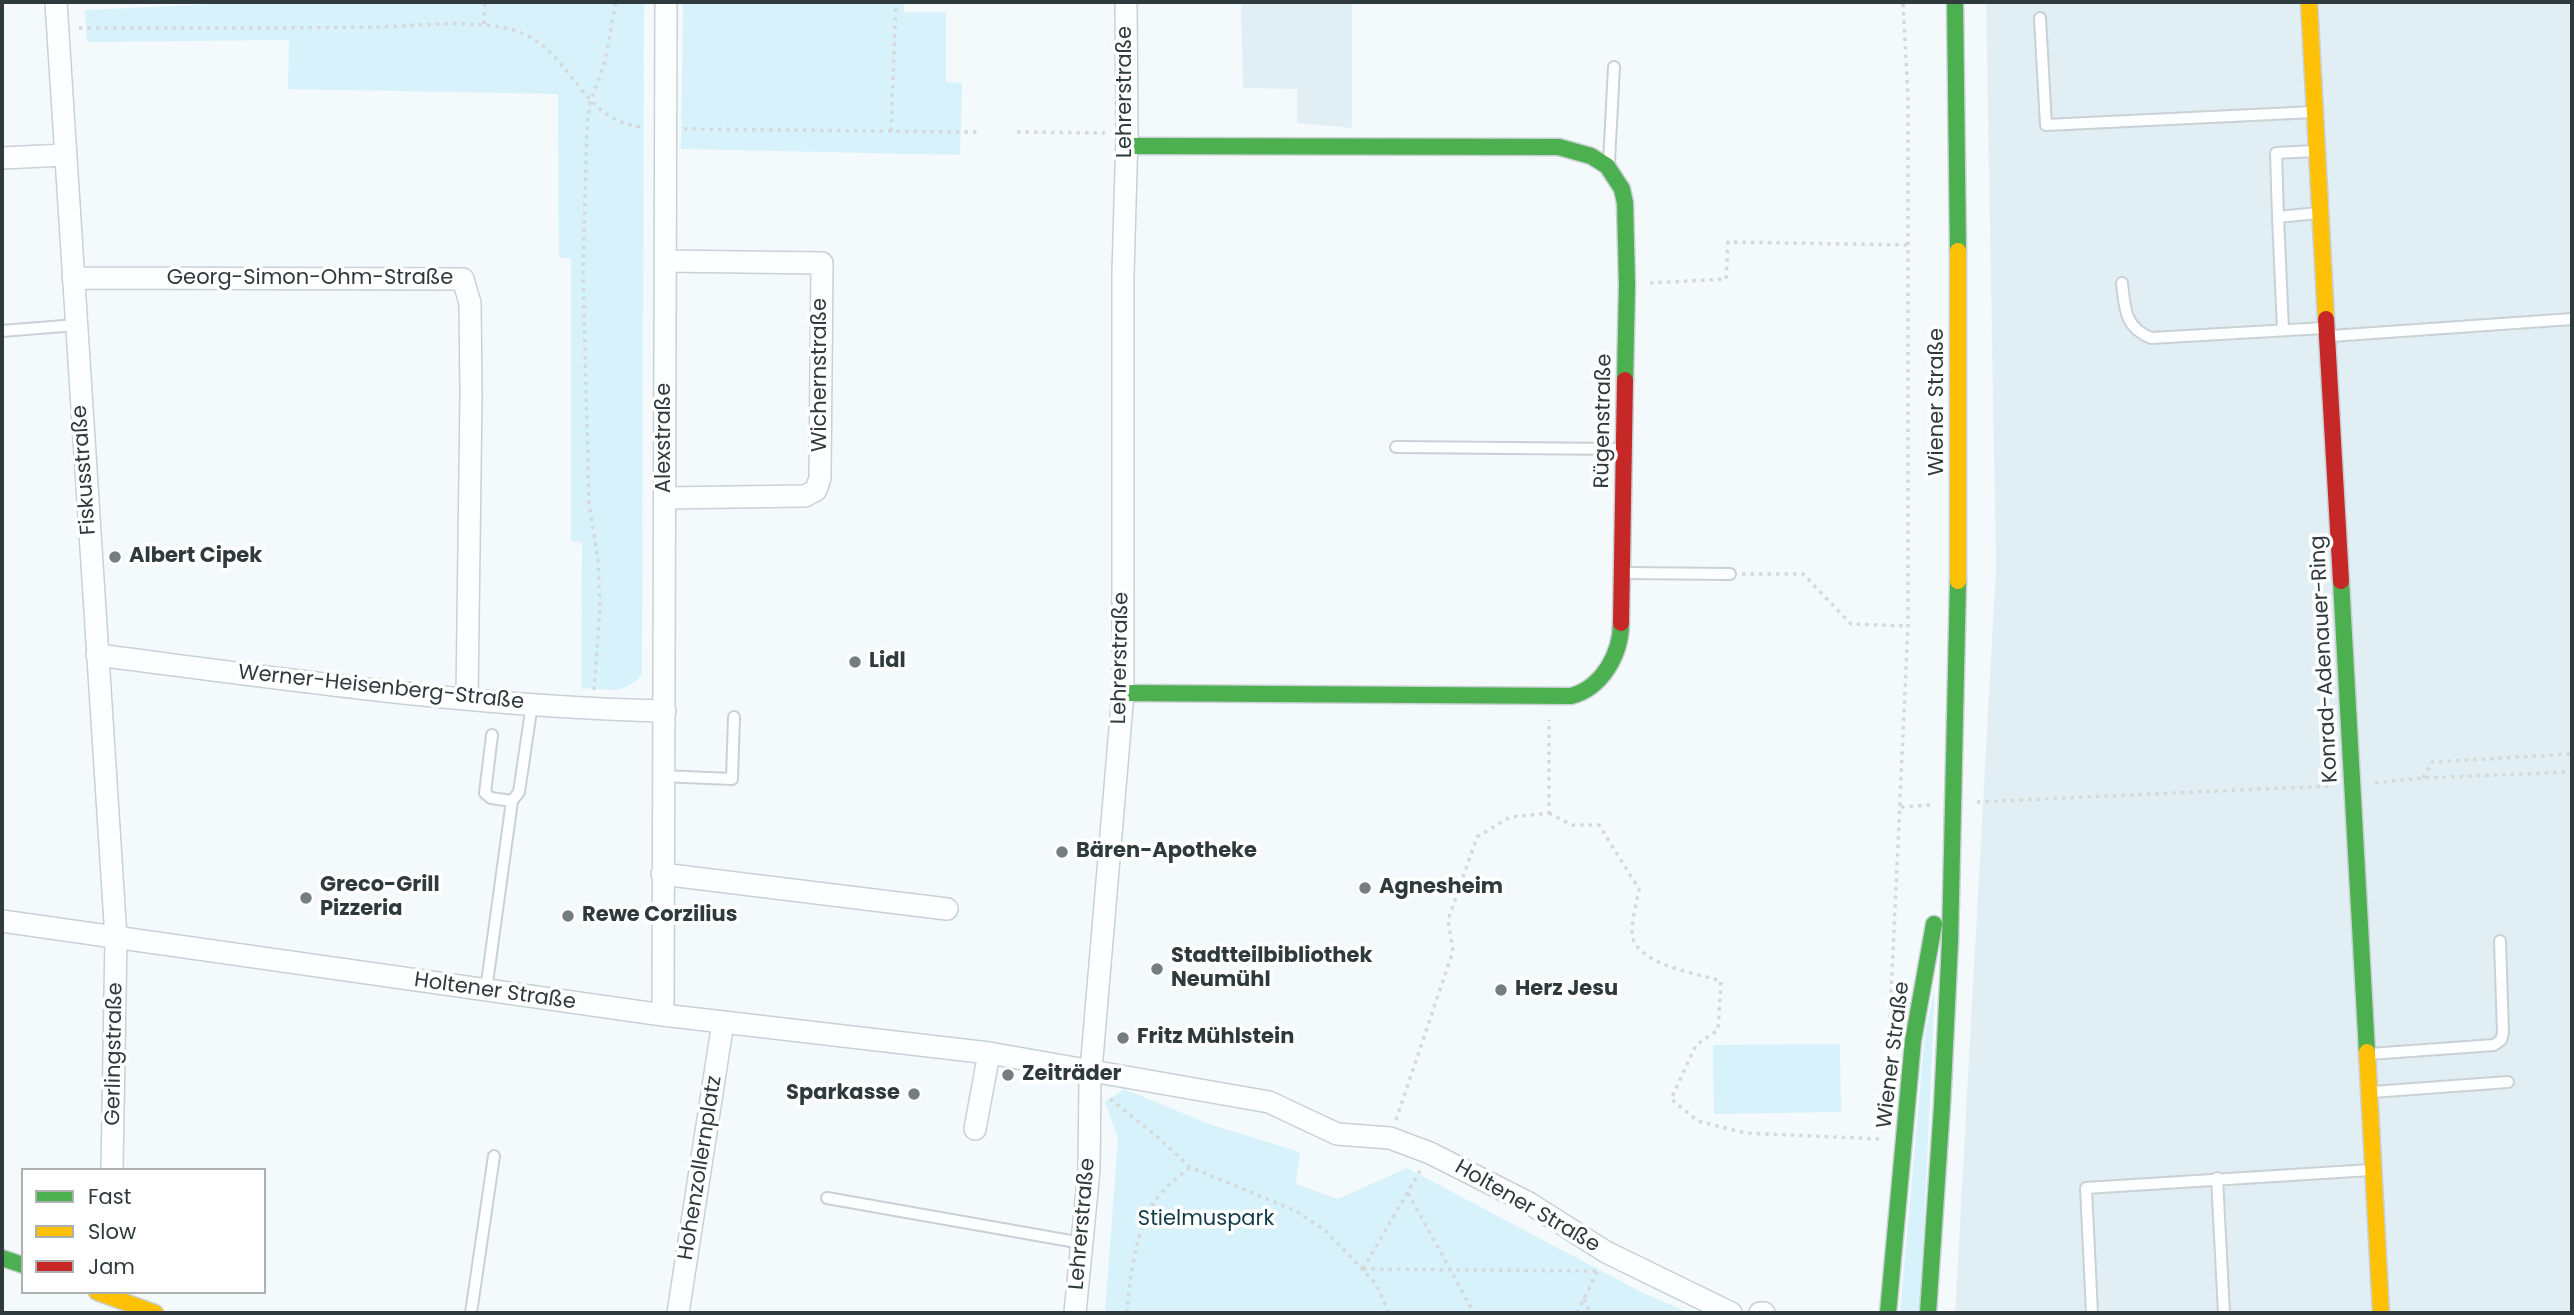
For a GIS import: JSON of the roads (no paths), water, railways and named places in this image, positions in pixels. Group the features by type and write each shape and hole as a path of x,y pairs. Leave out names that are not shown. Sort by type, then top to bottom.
{"street":[{"name":"Fiskusstraße","path":"57,2 116,938"},
{"name":"Alexstraße","path":"663,1015 666,2"},
{"name":"Lehrerstraße","path":"1075,1313 1089,1170 1090,1076 1123,693 1126,2"},
{"name":"Wiener Straße","path":"1928,1313 1944,1077 1953,803 1960,275 1955,2"},
{"name":"Konrad-Adenauer-Ring","path":"2309,2 2381,1313"},
{"path":"1127,140 1559,147 1591,156 1608,169"},
{"path":"2,158 65,155"},
{"name":"Rügenstraße","path":"1123,693 1549,697 1578,694 1600,680 1613,660 1621,634 1627,285 1622,189 1608,169"},
{"name":"Wichernstraße","path":"665,261 822,263 820,478 816,490 805,496 665,498"},
{"name":"Georg-Simon-Ohm-Straße","path":"73,278 463,279 470,303 471,394 467,698"},
{"name":"Werner-Heisenberg-Straße","path":"97,655 345,687 593,710 665,711"},
{"name":"Wiener Straße","path":"1888,1313 1913,1041 1953,803"},
{"path":"662,874 947,909"},
{"name":"Holtener Straße","path":"2,921 663,1015 989,1053 1090,1076 1269,1102 1336,1134 1390,1138 1430,1153 1529,1203 1601,1262 1731,1313"},
{"name":"Gerlingstraße","path":"112,1168 116,938"},
{"name":"Hohenzollernplatz","path":"678,1313 723,1022"},
{"path":"975,1129 989,1053"},
{"path":"2,1258 21,1264"},
{"path":"106,1299 155,1313"}],"lane":[{"path":"2040,18 2046,125 2316,112"},
{"path":"1608,169 1614,67"},
{"path":"2283,330 2276,153 2318,151"},
{"path":"2278,217 2321,212"},
{"path":"2122,283 2126,317 2132,327 2151,338 2572,319"},
{"path":"2,331 76,325"},
{"path":"1396,447 1624,449"},
{"path":"1622,573 1730,574"},
{"path":"486,990 512,801 519,792 532,704"},
{"path":"662,776 732,779 734,717"},
{"path":"492,735 485,793 491,798 512,801"},
{"path":"2367,1054 2494,1045 2501,1040 2500,941"},
{"path":"2369,1093 2508,1082"},
{"path":"471,1313 494,1156"},
{"path":"2092,1313 2086,1188 2373,1170"},
{"path":"2217,1178 2224,1313"},
{"path":"827,1198 1082,1243"}],"place":[{"name":"Albert Cipek","path":"115,557"},
{"name":"Lidl","path":"855,662"},
{"name":"Bären-Apotheke","path":"1062,852"},
{"name":"Agnesheim","path":"1365,888"},
{"name":"Greco-Grill Pizzeria","path":"306,898"},
{"name":"Rewe Corzilius","path":"568,916"},
{"name":"Stadtteilbibliothek Neumühl","path":"1157,969"},
{"name":"Herz Jesu","path":"1501,990"},
{"name":"Fritz Mühlstein","path":"1123,1038"},
{"name":"Zeiträder","path":"1008,1075"},
{"name":"Sparkasse","path":"914,1094"}],"park label":[{"name":"Stielmuspark","path":"1206,1220"}]}
